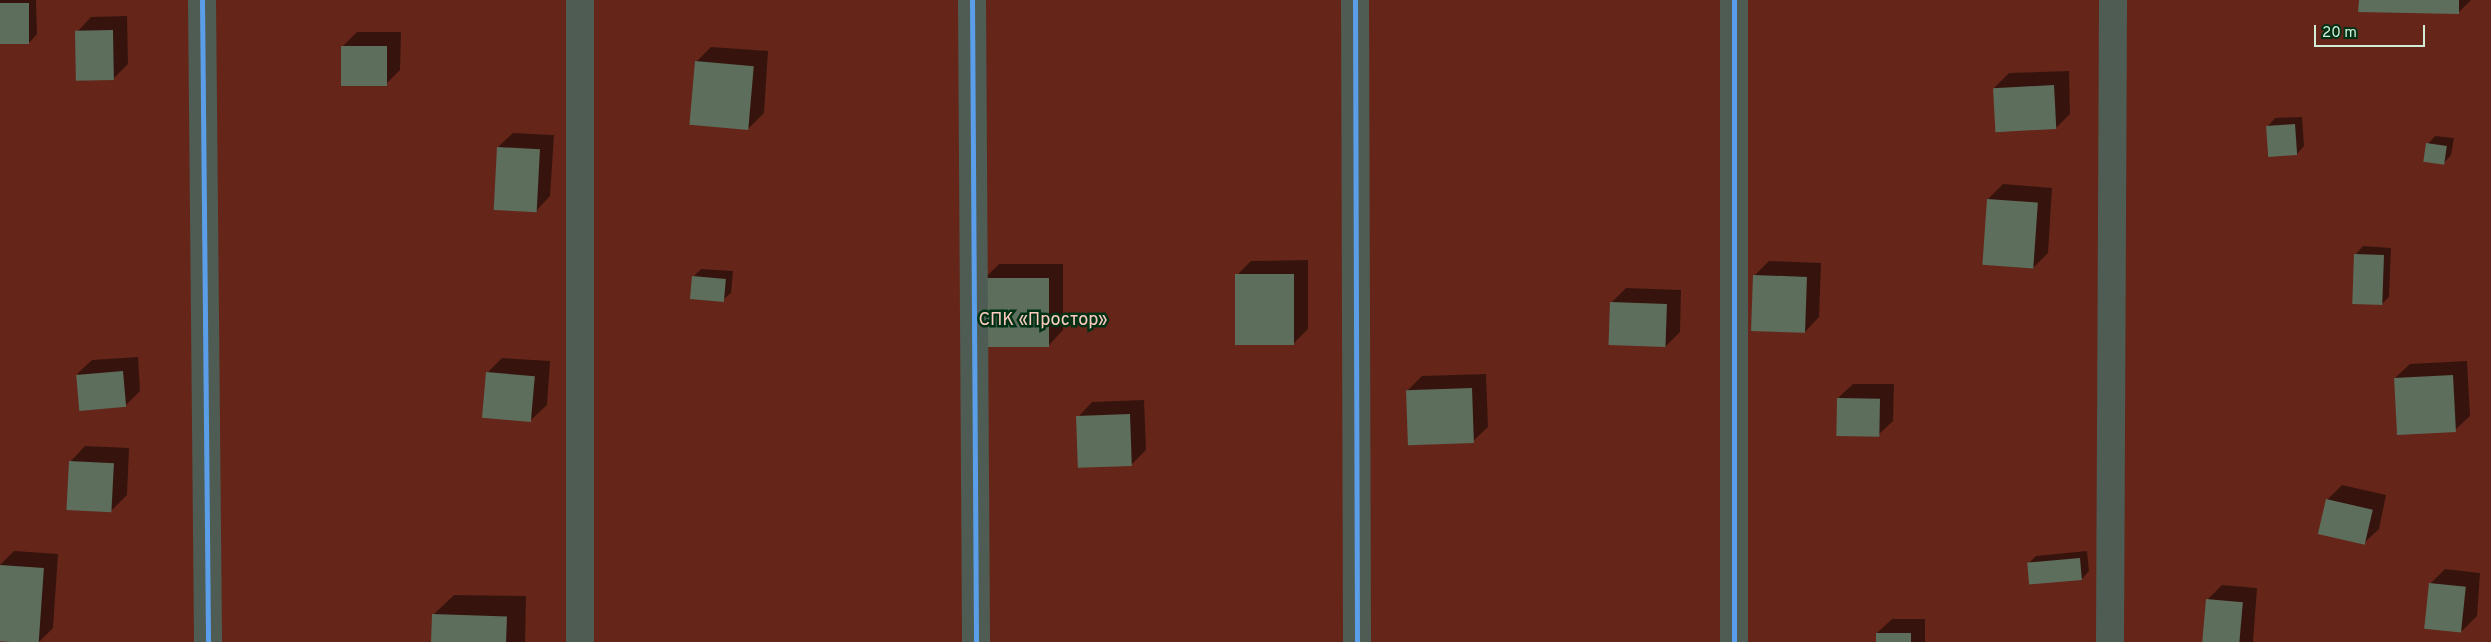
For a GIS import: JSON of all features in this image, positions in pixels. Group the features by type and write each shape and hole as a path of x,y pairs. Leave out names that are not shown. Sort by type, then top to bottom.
{"street":[{"path":"202,0 208,642"},
{"path":"580,0 580,642"},
{"path":"972,0 976,642"},
{"path":"1355,0 1357,642"},
{"path":"1734,0 1734,642"},
{"path":"2110,642 2114,0"}],"green space":[{"name":"СПК «Простор»","path":"0,0 2491,0 2491,642 0,642"}],"building":[{"path":"2359,0 2459,0 2459,14 2358,12"},
{"path":"0,3 29,3 29,44 0,44"},
{"path":"113,30 114,80 76,81 75,31"},
{"path":"341,46 387,46 387,86 341,86"},
{"path":"695,61 754,66 748,130 689,125"},
{"path":"2054,85 2056,129 1995,132 1993,88"},
{"path":"2295,124 2297,155 2268,157 2266,126"},
{"path":"2426,143 2447,146 2444,165 2423,162"},
{"path":"497,147 540,149 537,212 494,210"},
{"path":"1987,199 2038,203 2033,268 1982,265"},
{"path":"2354,254 2384,255 2382,305 2352,304"},
{"path":"1235,274 1294,274 1294,345 1235,345"},
{"path":"1753,275 1807,277 1805,333 1751,331"},
{"path":"692,276 726,279 724,302 690,299"},
{"path":"983,278 1049,278 1049,347 983,347"},
{"path":"1610,302 1667,304 1665,347 1608,345"},
{"path":"123,371 126,407 79,411 76,375"},
{"path":"486,372 535,376 531,422 482,418"},
{"path":"2453,375 2456,432 2397,435 2394,378"},
{"path":"1472,388 1474,443 1408,445 1406,390"},
{"path":"1837,398 1880,399 1879,437 1836,436"},
{"path":"1130,414 1132,466 1078,468 1076,416"},
{"path":"69,461 114,463 111,512 66,510"},
{"path":"2326,499 2373,510 2365,545 2318,534"},
{"path":"2080,558 2082,580 2029,585 2027,563"},
{"path":"0,565 44,568 39,642 0,641"},
{"path":"2429,583 2466,587 2461,633 2424,629"},
{"path":"2206,599 2243,602 2239,642 2202,642"},
{"path":"432,614 507,617 506,642 431,642"},
{"path":"1876,633 1911,633 1911,642 1876,642"}],"cycle path":[{"path":"202,0 208,642"},
{"path":"972,0 976,642"},
{"path":"1355,0 1357,642"},
{"path":"1734,0 1734,642"}]}
